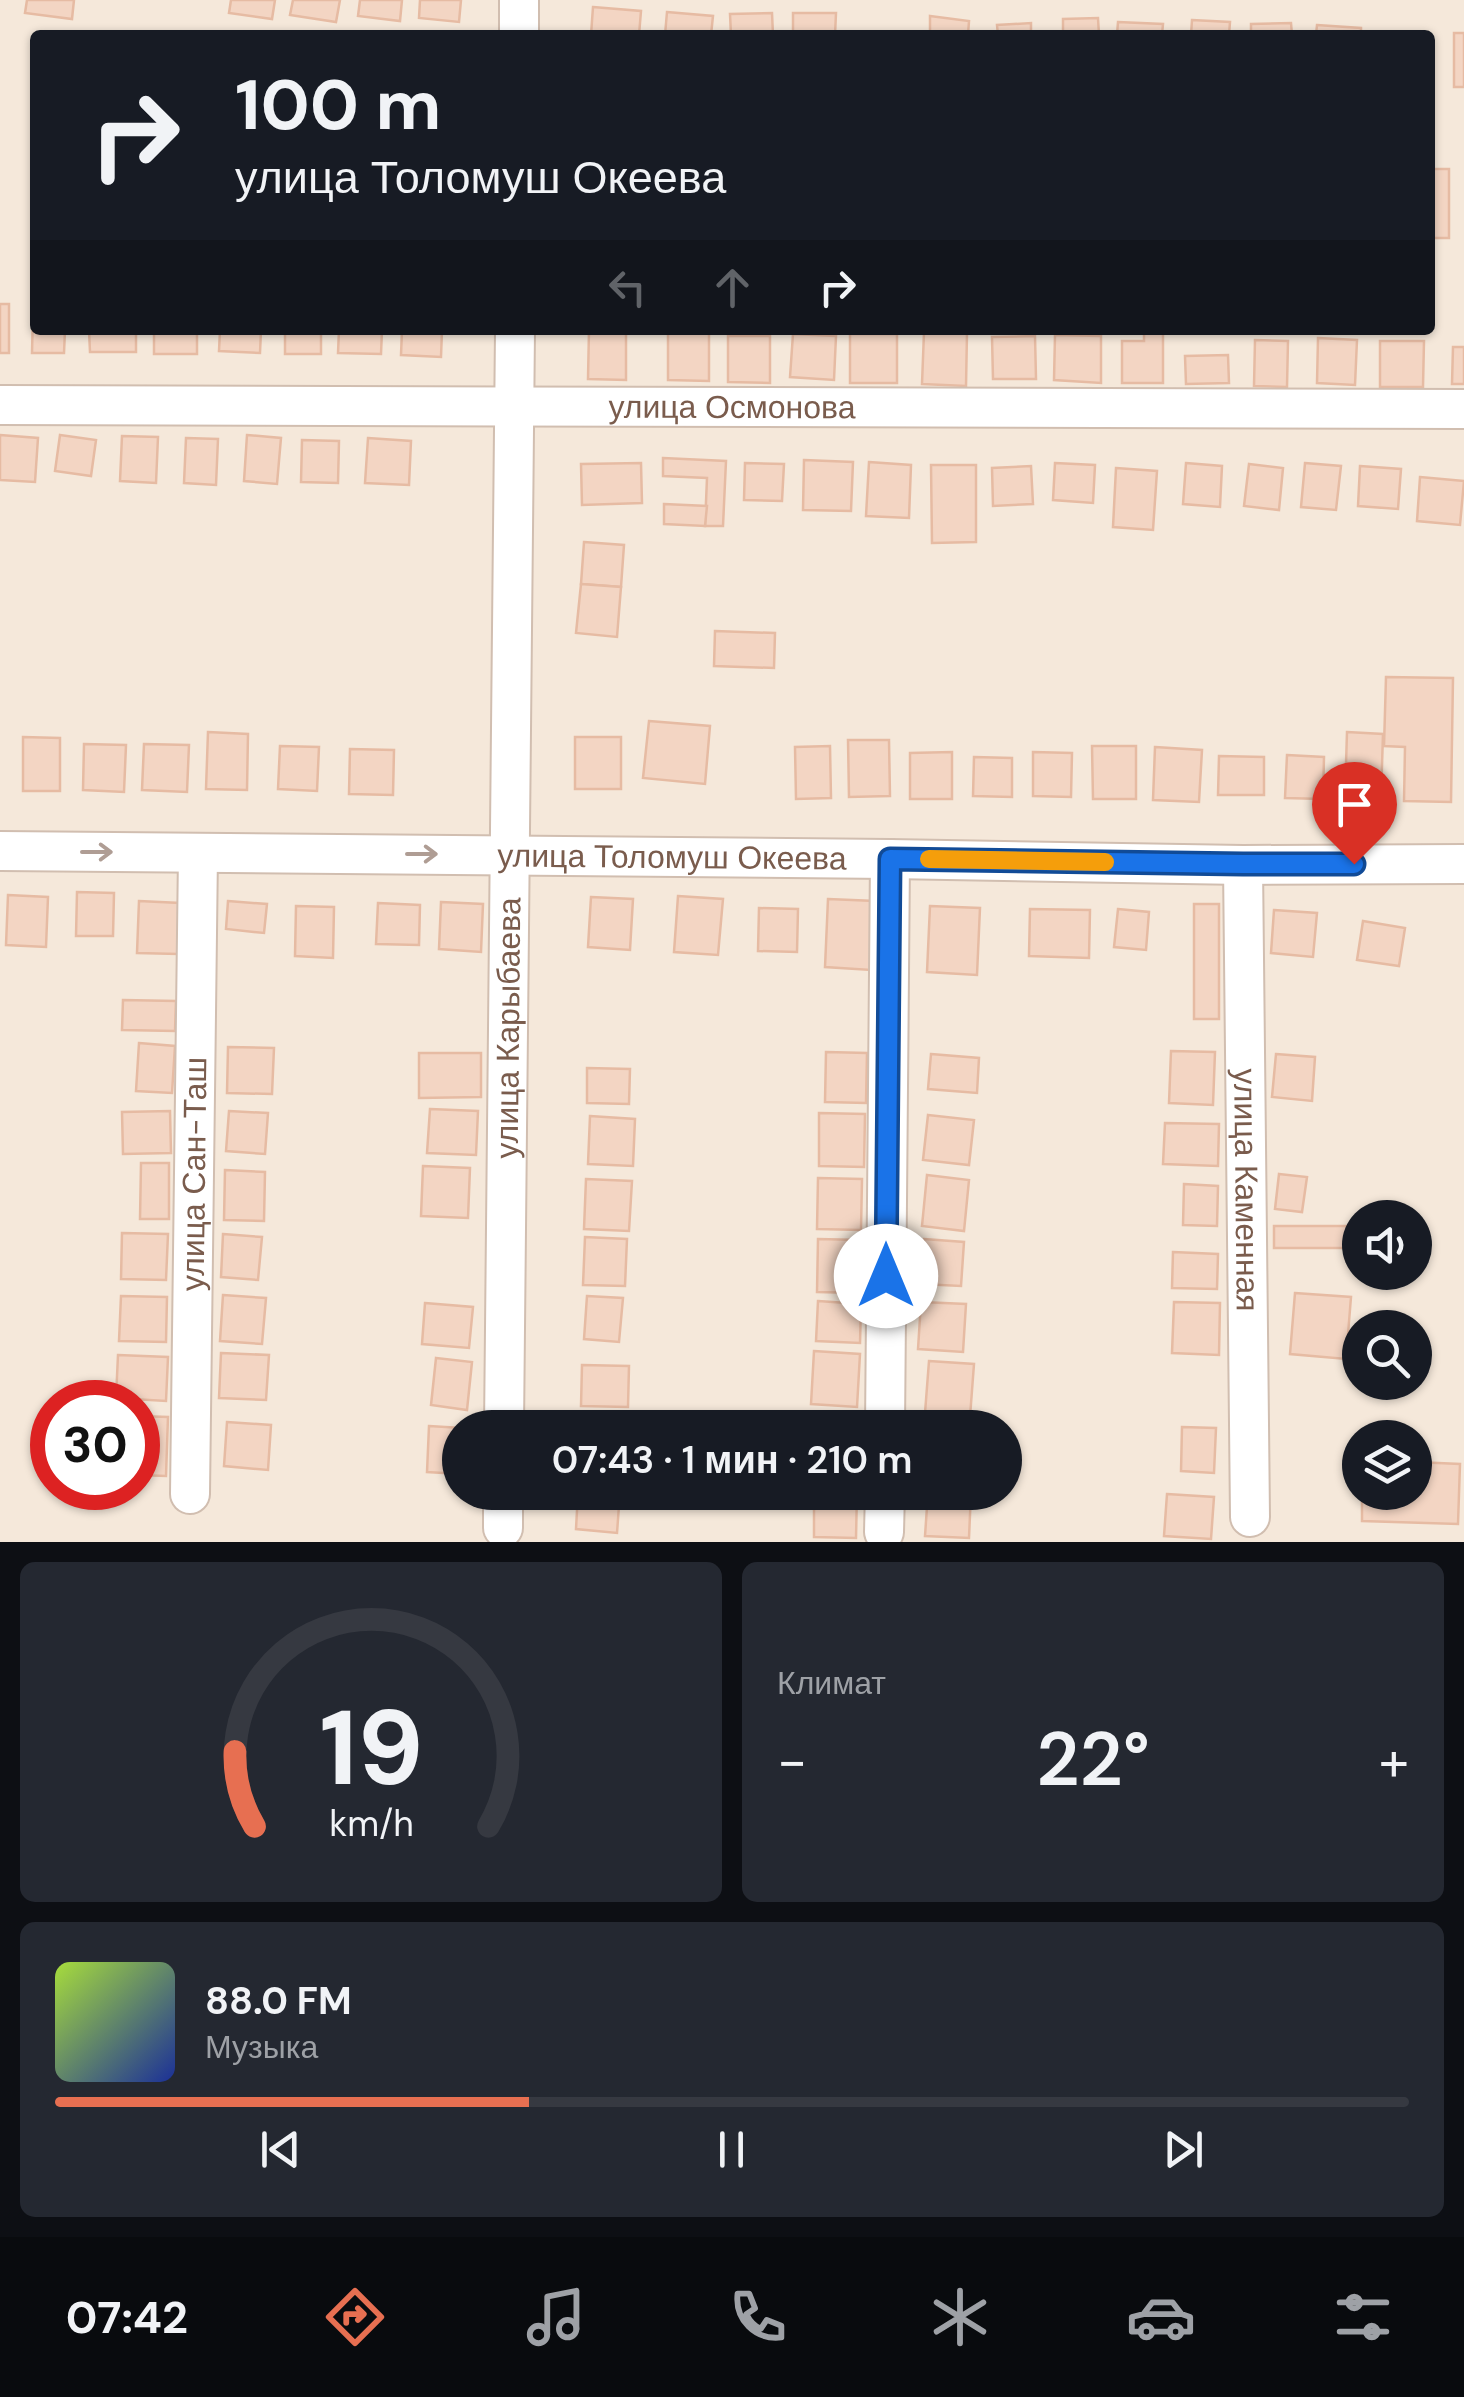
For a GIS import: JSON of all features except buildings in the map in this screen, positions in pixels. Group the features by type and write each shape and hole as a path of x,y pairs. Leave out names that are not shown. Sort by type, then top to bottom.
{"street":[{"path":"519,0 519,30"},
{"name":"улица Карыбаева","path":"504,1410 515,335"},
{"name":"улица Осмонова","path":"0,405 1464,409"},
{"name":"улица Толомуш Океева","path":"0,851 1464,864"},
{"name":"улица Сан-Таш","path":"190,1494 198,852"},
{"path":"885,1410 890,859"},
{"name":"улица Каменная","path":"1243,864 1250,1517"},
{"path":"884,1510 884,1532"}],"shaded area":[{"path":"0,0 1464,0 1464,1542 0,1542"}],"slow traffic":[{"path":"929,859 1105,862"}],"route":[{"path":"886,1276 890,859 1354,864"}]}
